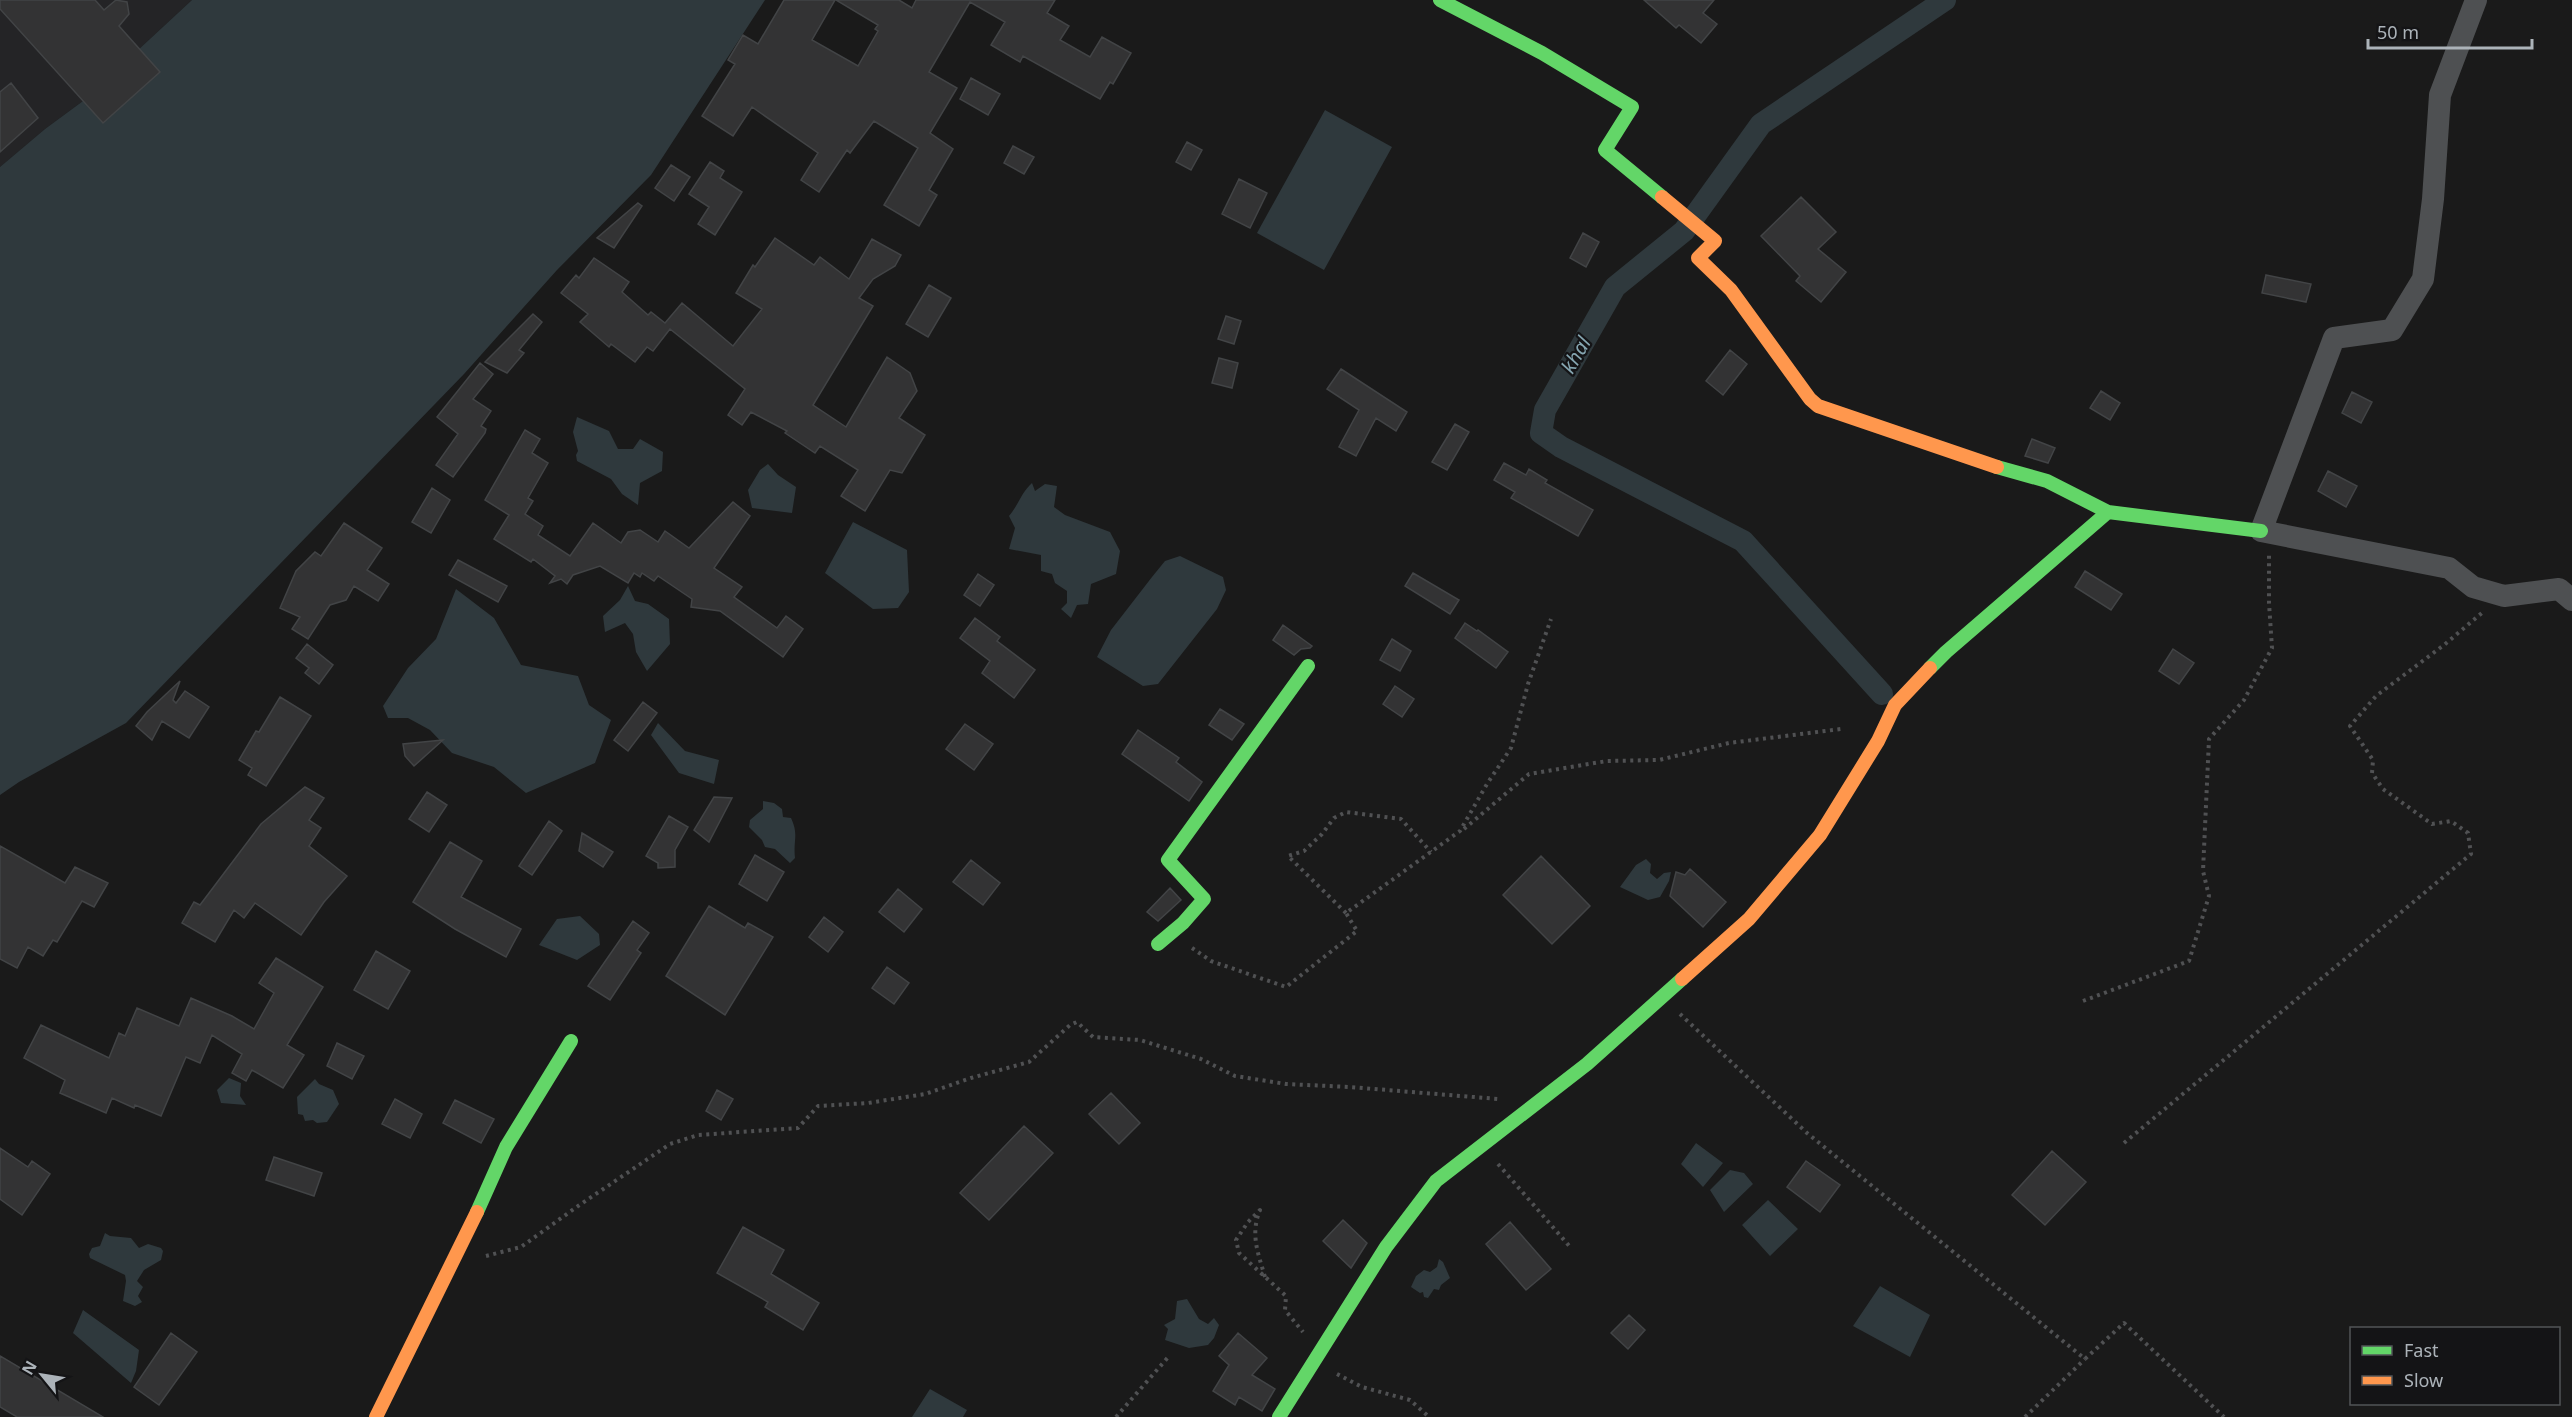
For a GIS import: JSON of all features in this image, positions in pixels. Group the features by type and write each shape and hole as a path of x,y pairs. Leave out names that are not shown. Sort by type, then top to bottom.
{"street":[{"path":"1440,0 1542,53 1632,107 1605,150 1715,241 1698,258 1731,290 1810,399 1818,406 2047,482 2108,512 2264,531 2449,568 2473,587 2504,596 2559,589 2572,600"},
{"path":"2264,531 2334,338 2392,330 2422,279 2433,199 2440,95 2476,0"},
{"path":"1279,1417 1386,1247 1436,1181 1587,1064 1661,995 1749,919 1820,835 1878,741 1895,705 1946,652 2108,512"},
{"path":"1158,944 1174,933 1197,910 1204,899 1168,860 1308,666"},
{"path":"376,1417 453,1264 506,1147 571,1041"}],"path":[{"path":"2083,1001 2189,961 2209,896 2203,871 2209,739 2244,700 2272,648 2269,603 2271,571 2264,531"},
{"path":"2124,1143 2435,887 2471,854 2468,833 2451,821 2432,824 2383,789 2372,773 2373,760 2350,726 2376,696 2444,645 2483,612 2492,593"},
{"path":"1460,831 1511,748 1528,684 1551,619"},
{"path":"1346,913 1460,831 1529,774 1607,761 1659,760 1729,743 1841,729"},
{"path":"1174,933 1211,961 1286,987 1357,930 1346,913 1288,856 1305,850 1322,834 1334,818 1346,812 1401,819 1431,852"},
{"path":"1661,995 1807,1134 2085,1359"},
{"path":"453,1264 521,1247 670,1144 698,1136 798,1128 818,1106 868,1103 926,1094 971,1078 1029,1062 1070,1025 1077,1022 1093,1037 1140,1040 1201,1059 1235,1076 1286,1084 1505,1098"},
{"path":"1482,1145 1571,1248"},
{"path":"1260,1210 1254,1224 1256,1246 1265,1277 1239,1253 1236,1240 1248,1222 1260,1210"},
{"path":"2025,1417 2124,1323 2224,1417"},
{"path":"1116,1417 1170,1354"}],"shaded area":[{"path":"0,0 192,0 83,101 0,167"},
{"path":"192,0 765,0 651,175 557,270 464,374 126,723 19,782 0,795 0,167 83,101"},
{"path":"1325,110 1392,147 1324,270 1257,233"},
{"path":"577,417 609,431 618,449 633,449 640,439 663,452 662,471 640,483 638,505 622,494 611,479 577,461 578,451 573,432"},
{"path":"768,464 778,475 796,487 792,513 752,508 748,490 760,470"},
{"path":"1032,483 1035,491 1045,484 1057,486 1054,507 1065,515 1110,532 1120,551 1116,574 1091,584 1088,604 1077,605 1071,618 1061,609 1067,603 1067,591 1055,583 1052,574 1041,571 1041,555 1009,549 1015,528 1009,516"},
{"path":"853,522 907,550 909,592 898,608 873,609 825,573"},
{"path":"1180,556 1223,577 1226,590 1217,609 1158,684 1143,686 1097,657 1111,630 1165,561"},
{"path":"628,586 635,601 648,604 669,619 670,644 647,671 636,652 633,634 625,623 605,632 603,616 620,600"},
{"path":"456,589 494,618 521,665 578,676 589,705 611,720 595,763 526,793 494,767 452,753 430,730 408,718 388,718 383,706 408,668 436,639"},
{"path":"658,723 685,751 719,760 714,784 679,773 651,735"},
{"path":"763,801 774,803 782,809 783,817 791,818 795,833 795,858 790,863 775,849 765,847 762,840 749,827 750,820 763,809"},
{"path":"1646,859 1651,864 1650,873 1657,879 1664,873 1671,872 1660,897 1648,900 1620,887 1636,865"},
{"path":"580,916 599,934 600,945 577,960 539,945 557,919"},
{"path":"229,1078 241,1083 240,1096 246,1105 221,1103 217,1090"},
{"path":"315,1079 319,1084 333,1090 339,1104 327,1122 305,1121 303,1115 298,1114 297,1097"},
{"path":"1696,1143 1723,1163 1703,1187 1681,1164"},
{"path":"1730,1170 1744,1173 1753,1184 1724,1212 1710,1190"},
{"path":"1768,1200 1798,1229 1770,1256 1742,1225"},
{"path":"105,1233 110,1236 131,1238 139,1248 148,1244 161,1248 163,1251 161,1260 144,1270 137,1281 143,1287 138,1296 142,1302 135,1306 123,1301 125,1275 90,1258 92,1248 100,1246"},
{"path":"1439,1259 1443,1262 1450,1278 1441,1285 1439,1290 1434,1289 1428,1298 1424,1297 1423,1292 1420,1293 1411,1287 1416,1276 1424,1270 1430,1272 1437,1267"},
{"path":"1880,1286 1930,1315 1910,1357 1853,1326"},
{"path":"1187,1299 1199,1319 1208,1324 1214,1318 1219,1325 1214,1338 1208,1345 1189,1348 1165,1340 1168,1329 1164,1325 1175,1319 1177,1301"},
{"path":"83,1310 139,1350 136,1371 131,1383 73,1333"},
{"path":"930,1389 967,1410 963,1417 912,1417"}],"building":[{"path":"0,0 95,0 104,10 116,0 127,2 129,14 119,26 160,72 103,123 0,9"},
{"path":"784,0 835,0 812,40 858,66 878,31 875,29 878,25 836,0 899,0 912,8 916,0 1055,0 1047,13 1069,26 1060,40 1090,57 1102,37 1131,53 1113,84 1110,82 1100,99 1023,56 1020,62 991,45 1005,22 970,2 929,72 957,88 930,133 953,149 929,190 937,195 919,226 884,205 918,148 874,121 850,153 847,150 819,192 801,180 818,153 752,107 733,136 702,116 735,64 728,60 743,35 758,44"},
{"path":"1644,0 1714,0 1703,13 1717,24 1701,43 1679,25 1676,28"},
{"path":"971,78 1000,94 988,115 960,99"},
{"path":"11,83 38,118 0,152 0,92"},
{"path":"1187,142 1202,150 1191,170 1176,162"},
{"path":"1013,146 1034,157 1024,174 1004,163"},
{"path":"710,162 724,171 720,178 742,192 715,235 698,224 709,207 689,194"},
{"path":"671,165 690,177 674,201 655,188"},
{"path":"1239,179 1267,193 1250,228 1222,214"},
{"path":"1801,197 1836,232 1818,249 1846,272 1821,302 1796,281 1800,276 1761,236"},
{"path":"638,203 642,206 614,248 597,238"},
{"path":"1583,233 1599,242 1586,267 1570,258"},
{"path":"775,238 814,265 820,257 849,279 872,239 901,255 895,266 873,279 859,298 873,306 813,405 846,427 887,357 910,373 917,391 899,418 925,435 902,473 890,470 865,511 841,496 858,470 820,446 815,453 785,433 787,431 751,412 742,425 728,415 745,389 670,329 653,351 647,347 635,362 611,344 609,347 580,322 588,314 561,293 576,275 579,278 594,258 629,282 622,292 648,315 651,312 665,323 682,303 733,346 762,309 736,293 753,265 755,267"},
{"path":"2266,275 2311,284 2306,302 2262,293"},
{"path":"929,285 951,298 928,337 906,324"},
{"path":"533,314 542,322 519,350 524,353 507,373 485,362"},
{"path":"1226,316 1241,321 1234,344 1218,339"},
{"path":"1730,350 1747,364 1723,395 1706,381"},
{"path":"1219,358 1238,363 1232,388 1212,383"},
{"path":"480,363 493,374 473,399 491,411 481,426 486,429 485,433 453,477 436,465 458,434 437,417"},
{"path":"1341,369 1407,412 1396,431 1376,418 1356,456 1339,447 1359,410 1327,389"},
{"path":"2101,391 2120,403 2110,420 2090,408"},
{"path":"2352,392 2372,402 2361,423 2342,413"},
{"path":"1455,424 1469,432 1447,470 1432,462"},
{"path":"525,430 540,439 532,453 548,463 528,498 533,501 525,514 543,526 538,535 570,556 593,523 621,543 628,532 640,530 658,542 665,531 689,548 733,502 750,516 714,568 742,587 734,597 777,628 786,616 803,629 783,657 720,611 691,607 692,599 658,576 654,581 642,573 640,577 634,573 628,583 600,566 573,575 567,584 561,579 550,583 555,576 533,559 531,562 494,539 509,515 485,500"},
{"path":"2032,439 2055,448 2048,463 2025,456"},
{"path":"1504,463 1526,475 1529,469 1547,480 1545,483 1593,510 1578,536 1511,498 1515,492 1494,480"},
{"path":"2328,471 2357,486 2346,507 2318,491"},
{"path":"432,488 450,500 431,533 412,522"},
{"path":"344,523 382,548 367,570 389,584 378,601 354,586 346,600 330,605 308,639 292,629 300,617 280,608 296,571 315,552 321,556"},
{"path":"458,560 507,586 498,602 449,575"},
{"path":"2085,571 2122,594 2111,610 2075,587"},
{"path":"1413,573 1459,600 1450,614 1405,586"},
{"path":"978,574 994,585 980,606 964,595"},
{"path":"975,618 1000,637 997,641 1035,670 1014,698 982,673 990,661 960,638"},
{"path":"1465,623 1508,652 1496,668 1455,638"},
{"path":"1283,625 1312,646 1301,649 1294,655 1273,640"},
{"path":"1392,639 1411,651 1400,671 1380,660"},
{"path":"307,644 333,665 319,684 305,673 309,668 296,658"},
{"path":"2173,649 2194,663 2179,684 2159,671"},
{"path":"180,681 173,700 176,703 185,691 209,707 189,738 162,721 152,740 136,726 147,712"},
{"path":"1395,686 1414,699 1402,717 1383,704"},
{"path":"280,697 311,716 266,786 248,775 252,768 239,760"},
{"path":"643,702 657,713 628,751 614,740"},
{"path":"1220,709 1244,724 1232,740 1209,725"},
{"path":"965,724 993,744 974,770 946,749"},
{"path":"1138,730 1179,758 1176,762 1202,782 1189,801 1122,754"},
{"path":"443,740 414,766 405,756 403,744"},
{"path":"305,787 324,798 309,820 321,828 309,846 347,876 324,902 301,935 255,903 244,918 234,910 215,942 182,923 194,902 200,905 261,824"},
{"path":"427,792 447,805 429,832 409,819"},
{"path":"714,797 732,798 709,842 694,830"},
{"path":"669,816 688,827 675,850 675,867 658,868 658,863 646,856"},
{"path":"549,821 562,831 532,875 519,866"},
{"path":"582,833 613,852 603,867 579,851"},
{"path":"450,842 482,861 461,897 521,929 506,957 455,929 413,902"},
{"path":"0,846 65,883 75,867 108,883 94,907 82,901 57,942 53,940 43,956 28,947 17,968 0,959"},
{"path":"755,855 784,872 767,901 739,884"},
{"path":"1541,856 1590,906 1552,944 1503,895"},
{"path":"971,860 1000,883 983,905 953,882"},
{"path":"1690,869 1726,902 1703,927 1670,896 1676,872 1685,875"},
{"path":"1170,888 1181,900 1158,921 1147,912"},
{"path":"898,889 922,909 904,932 879,912"},
{"path":"709,906 745,928 748,923 773,937 725,1015 666,976"},
{"path":"824,917 843,932 828,952 809,937"},
{"path":"633,921 649,933 637,950 641,953 610,1000 588,986"},
{"path":"376,951 410,971 388,1009 354,990"},
{"path":"276,958 323,987 287,1045 304,1055 283,1088 252,1070 246,1081 232,1073 242,1054 212,1035 200,1063 186,1057 161,1116 135,1105 134,1108 112,1098 106,1113 60,1093 65,1080 24,1058 41,1025 109,1058 119,1033 125,1036 137,1008 179,1026 191,998 232,1016 254,1029 274,993 259,983"},
{"path":"887,967 909,983 894,1004 872,988"},
{"path":"337,1043 364,1056 352,1079 327,1066"},
{"path":"717,1090 733,1099 721,1120 706,1111"},
{"path":"1111,1093 1140,1123 1119,1144 1089,1114"},
{"path":"395,1099 422,1114 410,1138 382,1124"},
{"path":"455,1100 494,1119 481,1143 443,1123"},
{"path":"1024,1126 1053,1153 989,1220 960,1193"},
{"path":"0,1148 28,1167 32,1161 50,1174 22,1215 0,1199"},
{"path":"2052,1151 2086,1182 2045,1225 2012,1195"},
{"path":"274,1157 322,1173 314,1196 266,1180"},
{"path":"1806,1161 1840,1185 1820,1212 1787,1187"},
{"path":"1343,1220 1367,1243 1351,1268 1323,1241"},
{"path":"1510,1222 1551,1269 1526,1290 1486,1244"},
{"path":"743,1227 784,1250 771,1274 819,1303 803,1330 765,1307 768,1302 717,1273"},
{"path":"1629,1315 1645,1330 1628,1349 1611,1333"},
{"path":"171,1333 197,1352 159,1405 134,1387"},
{"path":"1238,1333 1267,1358 1252,1375 1275,1389 1262,1411 1239,1397 1235,1405 1213,1391 1229,1365 1219,1356"},
{"path":"0,1356 103,1417 17,1417 0,1407"}],"waterway":[{"name":"khal","path":"1882,694 1743,541 1561,447 1541,433 1545,410 1615,287 1684,231 1761,124 1945,0"}],"traffic: fast":[{"path":"1440,0 1542,53 1632,107 1605,150 1662,197"},
{"path":"1997,467 2047,481 2108,512"},
{"path":"1930,668 2108,512 2261,531"},
{"path":"1158,944 1183,923 1204,899 1168,860 1308,666"},
{"path":"1279,1417 1386,1247 1436,1181 1587,1064 1682,979"},
{"path":"477,1212 506,1147 571,1041"}],"traffic: slow":[{"path":"1662,197 1715,241 1698,258 1731,290 1810,399 1818,406 1997,467"},
{"path":"1682,979 1749,919 1820,835 1878,741 1895,705 1930,668"},
{"path":"376,1417 477,1212"}]}
